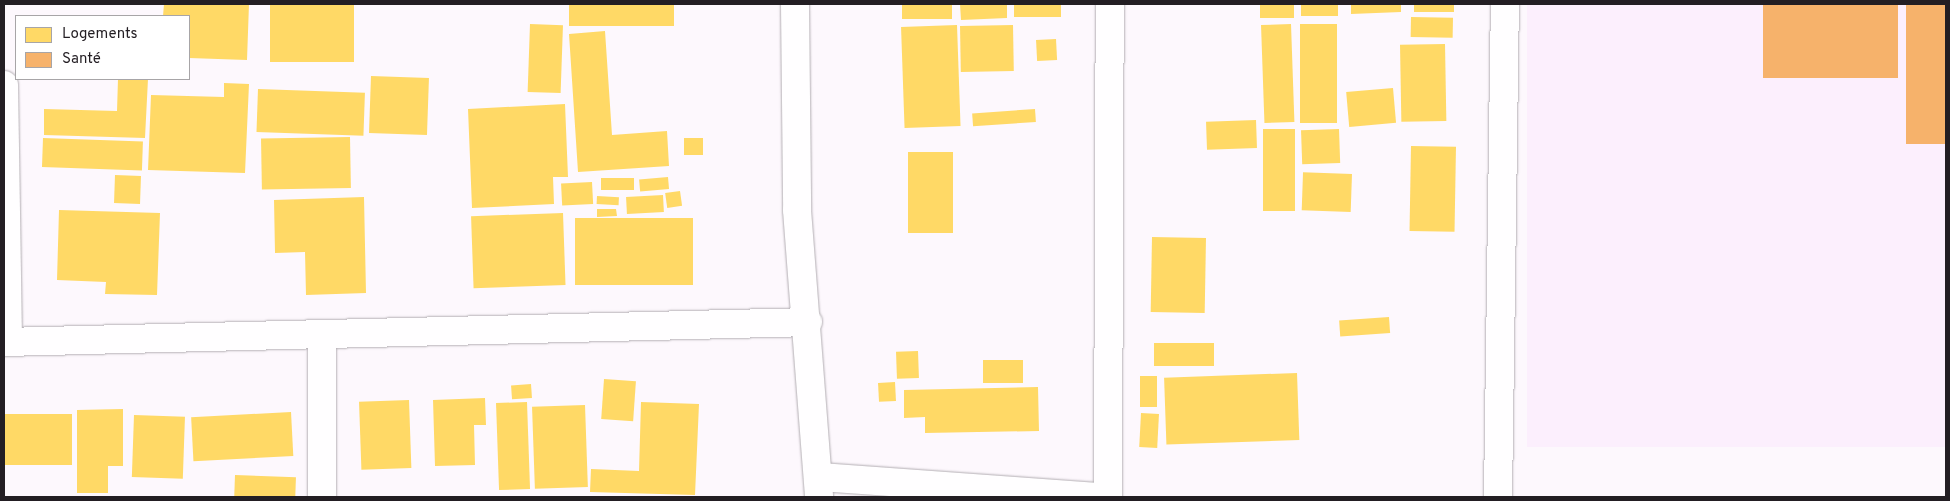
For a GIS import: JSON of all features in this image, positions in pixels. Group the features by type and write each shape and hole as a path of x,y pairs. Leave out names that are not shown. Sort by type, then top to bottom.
{"street":[{"path":"795,4 797,210 808,322 819,487 1097,497"},
{"path":"1108,497 1110,4"},
{"path":"1498,497 1505,4"},
{"path":"4,85 6,342 808,322"},
{"path":"322,334 322,497"}],"shaded area":[{"path":"1527,4 1946,4 1946,447 1527,447"}],"building: Logements":[{"path":"164,4 249,4 247,60 190,58 190,15 163,15"},
{"path":"270,4 354,4 354,62 270,62"},
{"path":"569,4 674,4 674,26 569,26"},
{"path":"902,4 952,4 952,19 902,19"},
{"path":"960,4 1007,4 1007,18 961,20"},
{"path":"1014,4 1061,4 1061,17 1014,17"},
{"path":"1260,4 1294,4 1294,18 1260,18"},
{"path":"1301,4 1338,4 1338,16 1301,16"},
{"path":"1351,4 1401,4 1401,12 1351,14"},
{"path":"1414,4 1454,4 1454,12 1414,12"},
{"path":"1411,17 1453,18 1453,38 1411,37"},
{"path":"530,24 563,25 561,93 528,92"},
{"path":"1291,24 1294,122 1264,123 1261,25"},
{"path":"1300,24 1337,24 1337,123 1300,123"},
{"path":"957,25 961,126 905,128 901,27"},
{"path":"1013,25 1014,71 961,72 960,26"},
{"path":"605,31 612,135 667,131 669,166 578,172 569,34"},
{"path":"1056,39 1057,60 1037,61 1036,40"},
{"path":"1445,44 1446,121 1401,122 1400,45"},
{"path":"371,76 429,78 427,135 369,133"},
{"path":"118,80 148,80 145,138 44,135 44,109 117,111"},
{"path":"224,83 249,84 245,173 148,170 151,95 224,97"},
{"path":"1393,88 1396,123 1349,127 1346,92"},
{"path":"258,89 365,93 363,136 256,132"},
{"path":"565,104 568,177 553,177 554,204 472,208 468,109"},
{"path":"1035,109 1036,122 973,126 972,113"},
{"path":"1256,120 1257,148 1207,150 1206,122"},
{"path":"1263,129 1295,129 1295,211 1263,211"},
{"path":"1339,129 1340,163 1302,164 1301,130"},
{"path":"350,137 351,188 262,190 261,139"},
{"path":"43,138 143,141 142,170 42,167"},
{"path":"684,138 703,138 703,155 684,155"},
{"path":"1411,146 1456,147 1455,232 1410,231"},
{"path":"908,152 953,152 953,233 908,233"},
{"path":"1303,172 1352,174 1351,212 1302,210"},
{"path":"115,175 141,176 140,204 114,203"},
{"path":"668,177 669,189 640,191 639,180"},
{"path":"601,178 634,178 634,190 601,190"},
{"path":"592,182 593,204 562,206 561,184"},
{"path":"680,191 682,206 667,208 665,193"},
{"path":"663,195 664,212 627,214 626,197"},
{"path":"597,196 619,197 619,205 597,204"},
{"path":"364,197 366,293 306,295 305,252 275,253 274,200"},
{"path":"597,209 616,209 617,216 597,217"},
{"path":"59,210 160,213 157,295 105,294 106,282 57,280"},
{"path":"563,213 566,285 474,288 471,216"},
{"path":"575,218 693,218 693,285 575,285"},
{"path":"1152,237 1206,238 1205,313 1151,312"},
{"path":"1389,317 1390,333 1340,336 1339,320"},
{"path":"1154,343 1214,343 1214,366 1154,366"},
{"path":"918,351 919,378 897,379 896,352"},
{"path":"983,360 1023,360 1023,383 983,383"},
{"path":"1297,373 1299,440 1166,445 1164,378"},
{"path":"1140,376 1157,376 1157,407 1140,407"},
{"path":"604,379 636,381 633,421 601,419"},
{"path":"895,382 896,401 879,402 878,383"},
{"path":"531,384 532,398 512,399 511,385"},
{"path":"1038,387 1039,431 925,433 925,417 904,418 904,390"},
{"path":"485,398 486,425 474,425 475,465 435,466 433,400"},
{"path":"409,400 411,468 361,470 359,402"},
{"path":"527,402 530,489 499,490 496,403"},
{"path":"641,402 699,404 695,495 590,492 591,469 639,471"},
{"path":"585,405 588,487 535,489 532,407"},
{"path":"123,409 123,466 108,466 108,493 77,493 77,410"},
{"path":"291,412 293,456 193,461 191,417"},
{"path":"1141,413 1159,414 1157,448 1139,447"},
{"path":"4,414 72,414 72,465 4,465"},
{"path":"134,415 185,417 183,479 132,477"},
{"path":"235,475 296,477 295,497 234,497"}],"building: Santé":[{"path":"1763,4 1898,4 1898,78 1763,78"},
{"path":"1906,4 1946,4 1946,144 1906,144"}]}
